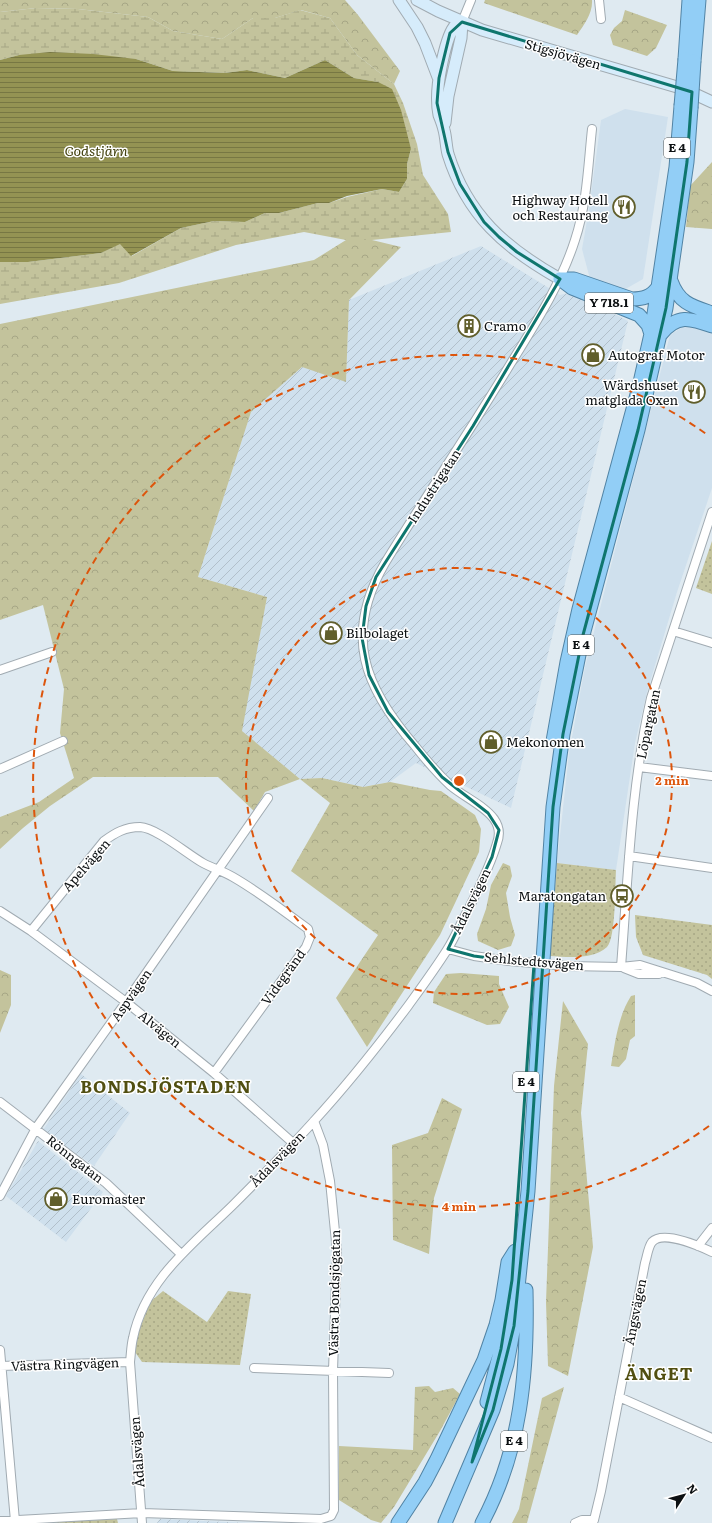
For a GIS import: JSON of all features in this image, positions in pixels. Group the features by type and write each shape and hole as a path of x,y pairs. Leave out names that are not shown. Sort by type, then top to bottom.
{"highway":[{"name":"E 4","path":"472,1462 501,1349 515,1251 544,818 552,746 579,609 639,387 671,281 687,162 686,107 689,60 689,0"},
{"name":"E 4","path":"689,60 699,0"},
{"name":"E 4","path":"445,1523 493,1410 506,1364 514,1326 528,1191 552,826 561,748 583,636 638,430 656,334 658,287 686,107"},
{"name":"Y 718.1","path":"560,279 574,279 632,299 641,299 649,296 653,294 658,287"},
{"name":"Y 718.1","path":"560,279 572,288 639,315 656,334"},
{"path":"671,281 677,295 683,301 712,313"},
{"path":"656,334 683,319 693,319 712,326"},
{"name":"E 4","path":"398,1523 421,1488 437,1459 484,1360 500,1306 508,1262 515,1251"},
{"name":"E 4","path":"482,1523 496,1494 508,1462 521,1402 523,1388 526,1288 520,1269"}],"main road":[{"path":"399,0 425,42 439,78"},
{"name":"Stigsjövägen","path":"417,0 482,30 684,89 712,102"},
{"name":"Y 718.1","path":"462,22 450,33 439,78 438,103 448,152 460,184 484,222 517,252 560,279"},
{"name":"Y 718.1","path":"444,129 448,96 461,38 462,22"}],"street":[{"path":"462,22 471,0"},
{"path":"599,0 601,20"},
{"name":"Industrigatan","path":"490,815 462,795 442,777 406,736 388,712 376,692 369,675 363,653 363,621 370,592 376,577 476,421 560,279 573,248 581,218 592,129"},
{"name":"Löpargatan","path":"621,967 629,856 644,729 652,698 712,512"},
{"path":"673,631 712,643"},
{"path":"0,670 52,652"},
{"path":"0,769 63,741"},
{"path":"639,767 712,776"},
{"name":"Aspvägen","path":"0,1196 36,1128 268,798"},
{"name":"Ådalsvägen","path":"142,1523 130,1362 132,1339 139,1316 148,1297 159,1280 181,1254 232,1205 314,1121 394,1024 448,949 480,886 498,840 499,830 495,820 490,815"},
{"name":"Apelvägen","path":"31,931 104,841 115,833 127,828 141,827 151,830 202,862 218,869"},
{"path":"629,856 712,868"},
{"name":"Videgränd","path":"214,1073 306,947 310,938 308,929 299,922 234,877 218,869"},
{"name":"Alvägen","path":"0,912 31,931 126,1002 214,1073 293,1143"},
{"name":"Sehlstedtsvägen","path":"448,949 474,956 509,961 568,966 621,967 640,964 697,983 712,991"},
{"name":"Rönngatan","path":"0,1102 106,1183 181,1254"},
{"name":"Västra Bondsjögatan","path":"142,1514 321,1519 328,1518 332,1515 334,1510 333,1371 337,1252 330,1181 323,1145 314,1121"},
{"path":"698,1246 712,1228"},
{"name":"Ängsvägen","path":"596,1521 645,1263 651,1244 656,1238 665,1237 698,1246 712,1252"},
{"path":"0,1350 15,1520"},
{"name":"Västra Ringvägen","path":"1,1366 130,1362"},
{"name":"Västra Bondsjögatan","path":"254,1368 389,1373"},
{"path":"619,1397 712,1438"},
{"path":"0,1521 142,1514"},
{"path":"575,1523 582,1520 596,1521"}],"highlighted area":[{"path":"462,22 692,92 687,162 666,308 638,430 583,635 563,734 553,807 528,1191 514,1326 493,1410 472,1462 501,1349 512,1280 534,964 474,956 448,949 492,857 499,830 488,813 442,777 388,712 369,675 362,638 366,606 376,577 473,426 560,279 517,252 499,237 484,222 460,184 448,152 437,103 439,78 450,33"}],"shaded area":[{"path":"625,109 668,117 643,279 622,291 590,279 582,249 601,120"},
{"path":"481,246 560,295 572,292 628,321 511,808 416,763 390,782 363,787 322,778 300,779 241,731 267,597 198,577 251,412 302,367 346,381 349,300"},
{"path":"687,324 712,332 712,488 677,592 647,692 635,743 616,870 557,863 569,753 585,667 670,335"},
{"path":"81,1074 130,1113 94,1166 43,1130"},
{"path":"38,1141 103,1192 66,1242 6,1196"},
{"path":"160,1519 248,1523 157,1523"}],"green space":[{"path":"0,0 345,0 400,71 394,84 357,55 330,18 301,10 275,18 253,18 222,39 173,31 148,17 78,9 36,8 0,12"},
{"path":"485,0 592,0 592,5 588,19 577,35 484,3"},
{"path":"36,8 78,9 148,17 173,31 222,39 253,18 275,18 300,10 330,18 357,55 394,84 403,103 417,144 423,175 448,214 451,232 372,240 346,240 304,232 236,245 119,283 0,304 0,262 28,262 101,253 120,243 132,256 181,228 214,221 245,222 265,213 279,213 318,203 329,203 347,197 382,189 399,192 407,179 407,164 411,149 378,82 354,78 325,60 285,78 247,70 225,73 173,71 136,59 19,55 0,60 0,12"},
{"path":"625,10 667,25 656,48 647,56 613,45 610,35 614,28 622,21"},
{"path":"712,162 712,229 686,227 690,186"},
{"path":"346,240 372,240 401,247 349,300 346,382 302,367 251,412 198,577 267,597 242,731 300,779 265,792 254,811 218,777 93,777 50,806 0,849 0,817 39,802 74,778 60,733 64,689 43,605 0,620 0,324 314,260"},
{"path":"712,541 712,594 696,588"},
{"path":"322,778 363,787 390,782 441,791 475,815 481,829 479,852 440,935 367,1047 336,998 378,935 291,871 330,803 300,779"},
{"path":"503,863 510,866 512,876 506,893 515,935 511,946 498,950 478,941 477,934 486,909 491,885"},
{"path":"557,863 616,870 614,922 610,942 607,947 595,954 580,957 550,956"},
{"path":"635,915 712,925 712,979 707,975 643,955 636,937"},
{"path":"0,970 11,975 11,1005 0,1033"},
{"path":"461,973 499,976 499,984 509,1007 500,1024 487,1025 433,1003 434,992 446,974"},
{"path":"635,995 635,1036 630,1040 626,1059 619,1067 611,1066 623,1012 631,996"},
{"path":"563,1001 588,1044 581,1113 593,1247 568,1376 548,1366 546,1302 554,1086"},
{"path":"442,1098 462,1109 434,1198 429,1254 393,1240 392,1145 428,1133"},
{"path":"163,1291 207,1322 228,1291 251,1294 240,1365 142,1362 135,1352 137,1336 150,1302"},
{"path":"429,1386 435,1392 453,1388 460,1394 440,1431 394,1507 381,1523 371,1520 339,1500 339,1446 413,1450 415,1387"},
{"path":"564,1387 527,1523 512,1523 519,1509 542,1398"},
{"path":"117,1519 118,1523 42,1523"}],"water":[{"name":"Godstjärn","path":"50,52 93,54 136,59 173,71 225,73 247,70 285,78 325,60 354,78 378,82 392,89 401,110 411,149 407,164 407,179 399,192 382,189 347,196 329,203 318,203 279,213 265,213 245,222 214,221 181,228 131,256 120,244 101,253 28,262 0,262 0,60 19,55"}],"place":[{"name":"Highway Hotell och Restaurang","path":"624,207"},
{"name":"Cramo","path":"469,326"},
{"name":"Autograf Motor","path":"593,355"},
{"name":"Wärdshuset matglada Oxen","path":"694,392"},
{"name":"Bilbolaget","path":"331,633"},
{"name":"Mekonomen","path":"491,742"},
{"name":"Maratongatan","path":"622,896"},
{"name":"Euromaster","path":"56,1199"}],"district":[{"name":"BONDSJÖSTADEN","path":"166,1087"},
{"name":"ÄNGET","path":"659,1374"}]}
